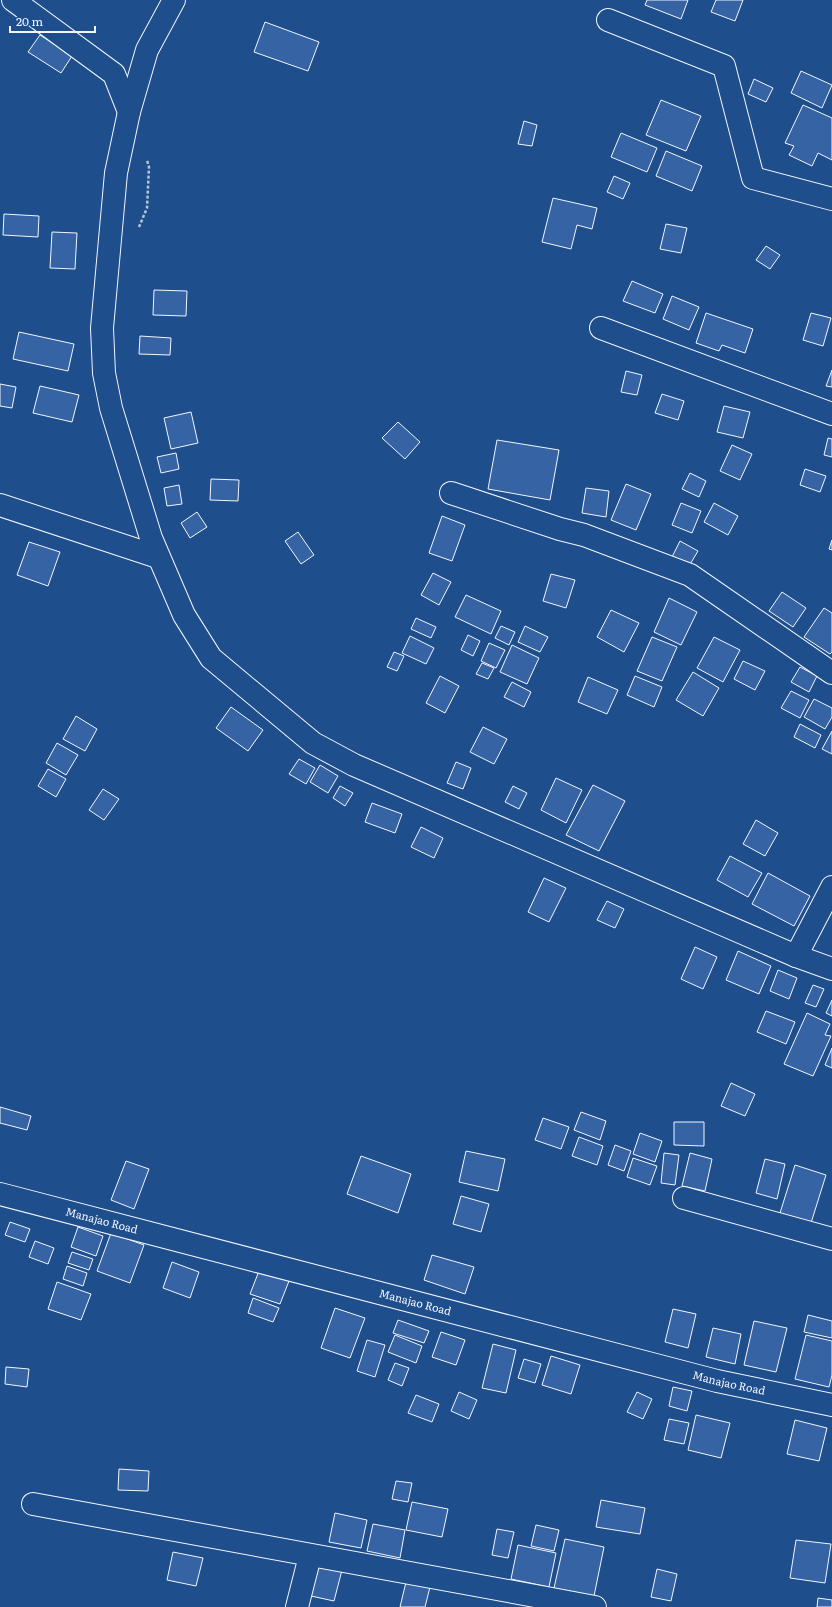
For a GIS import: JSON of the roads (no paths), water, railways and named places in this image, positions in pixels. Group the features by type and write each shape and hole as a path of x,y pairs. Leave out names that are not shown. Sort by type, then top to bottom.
{"street":[{"path":"13,0 114,74 129,112"},
{"path":"174,0 147,50 129,112 116,180 102,328 104,373 112,410 150,538 184,615 211,658 314,743 354,765 796,956 832,969"},
{"path":"608,20 724,66 753,178 832,200"},
{"path":"114,74 127,68 147,50"},
{"path":"601,328 832,414"},
{"path":"451,493 584,536 690,575 789,641 832,673"},
{"path":"0,505 158,557"},
{"path":"796,956 832,887"},
{"name":"Manajao Road","path":"0,1194 718,1381 832,1405"},
{"path":"684,1198 832,1239"},
{"path":"33,1504 310,1556 595,1607"},
{"path":"296,1607 310,1556"}]}
